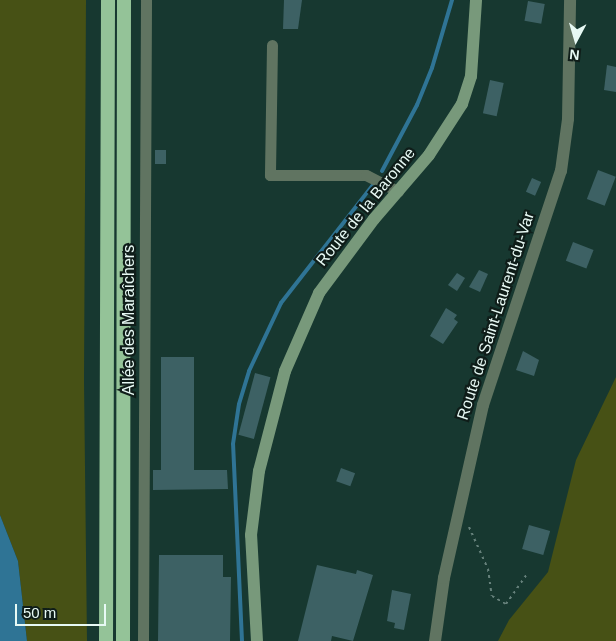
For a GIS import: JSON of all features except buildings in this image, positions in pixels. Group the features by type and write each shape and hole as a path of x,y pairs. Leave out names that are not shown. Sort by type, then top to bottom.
{"highway":[{"path":"106,641 108,0"},
{"path":"123,641 124,0"}],"main road":[{"name":"Route de la Baronne","path":"257,641 252,535 259,471 284,371 319,293 374,219 449,128 462,104 471,76 476,0"}],"street":[{"name":"Allée des Maraîchers","path":"143,641 146,0"},
{"name":"Route de Saint-Laurent-du-Var","path":"435,641 444,578 483,405 561,170 568,119 570,0"},
{"path":"272,46 270,175 366,175 398,191"}],"path":[{"path":"469,526 488,569 492,596 506,604 526,575"}],"green space":[{"path":"0,0 86,0 84,381 87,641 27,641 18,561 0,515"},
{"path":"616,377 616,641 498,641 509,620 548,572 576,460"}],"water":[{"path":"0,515 18,561 27,641 0,641"}],"waterway":[{"path":"382,171 417,105 432,68 452,0"},
{"path":"242,641 233,444 239,404 249,371 281,303 373,185"}]}
